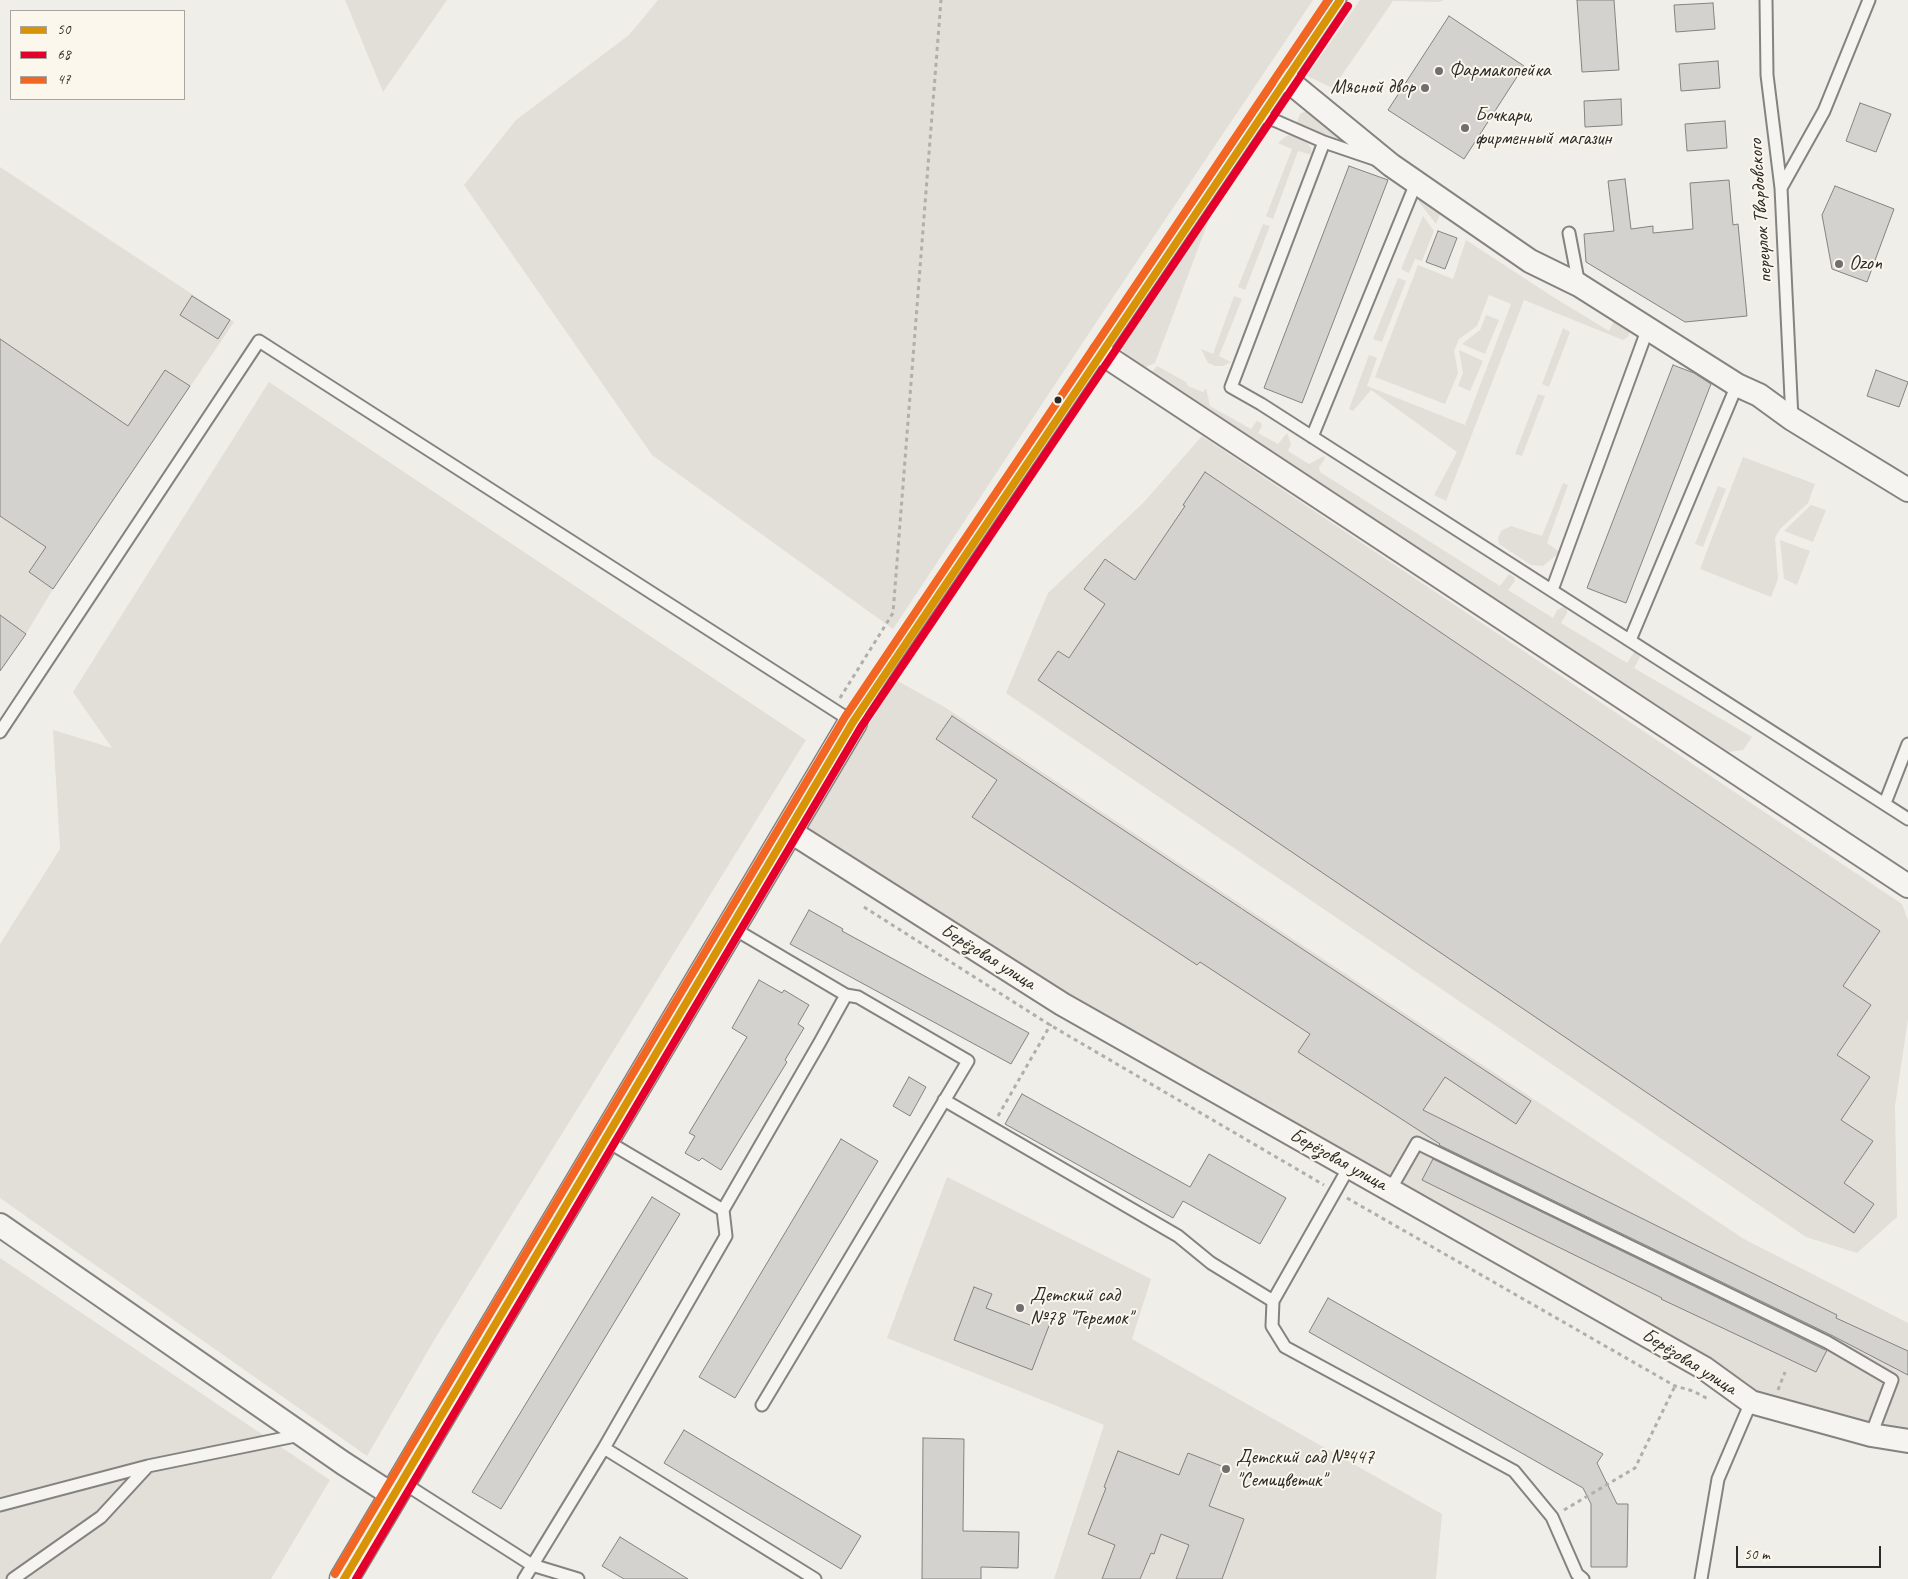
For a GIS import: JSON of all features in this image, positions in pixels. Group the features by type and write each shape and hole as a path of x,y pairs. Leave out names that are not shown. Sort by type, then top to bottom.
{"street":[{"path":"1286,79 1391,165 1530,261 1579,285 1737,385 1759,395 1792,418 1906,483"},
{"path":"1101,353 1908,886"},
{"path":"344,1579 788,830 843,715"},
{"name":"Берёзовая улица","path":"788,830 1062,1004 1704,1368 1751,1402 1870,1435 1908,1440"},
{"path":"0,1225 302,1434 398,1489"}],"lane":[{"path":"0,732 258,341 843,715 897,653 1340,0"},
{"name":"переулок Твардовского","path":"1766,0 1767,75 1781,188 1792,418"},
{"path":"1781,188 1824,111 1868,0"},
{"path":"1261,116 1324,142 1391,165"},
{"path":"1324,142 1231,387 1552,590 1908,819"},
{"path":"1312,437 1416,182"},
{"path":"1569,233 1579,285"},
{"path":"1552,590 1648,328"},
{"path":"1630,640 1737,385"},
{"path":"1885,803 1908,744"},
{"path":"731,927 846,995 858,996 968,1061 762,1405"},
{"path":"524,1579 604,1448 726,1236 722,1210 846,995"},
{"path":"944,1100 1178,1236 1211,1263 1273,1301"},
{"path":"605,1140 722,1210"},
{"path":"1390,1190 1417,1143 1827,1342 1892,1380 1870,1435"},
{"path":"1349,1167 1273,1301 1272,1326 1285,1347 1514,1471 1552,1517 1577,1574 1583,1579"},
{"path":"1701,1579 1718,1479 1751,1402"},
{"path":"0,1505 148,1466 302,1434"},
{"path":"604,1448 815,1579"},
{"path":"13,1579 101,1517 148,1466"},
{"path":"398,1489 532,1565 578,1579"}],"path":[{"path":"843,715 893,613 941,0"},
{"path":"992,1128 1062,1004"},
{"path":"1552,1517 1635,1468 1675,1386"}],"shaded area":[{"path":"345,0 447,0 383,92"},
{"path":"658,0 1313,0 893,629 652,455 464,185 516,120 629,35"},
{"path":"1360,0 1444,0 1439,2 1393,1 1333,88 1307,76"},
{"path":"1309,110 1357,145 1300,128 1297,122 1300,114"},
{"path":"1295,134 1305,139 1311,148 1312,155 1298,151 1273,219 1266,216 1292,149 1278,143 1286,136"},
{"path":"0,167 234,322 53,589 26,634 0,671"},
{"path":"1222,185 1155,363 1139,370 1118,345"},
{"path":"1425,198 1441,212 1436,224 1418,201"},
{"path":"1423,216 1434,231 1422,261 1415,259 1409,273 1401,269"},
{"path":"1263,224 1270,226 1245,290 1238,287"},
{"path":"1466,240 1609,331 1616,318 1631,329 1628,337 1623,340 1524,300 1446,501 1434,495 1457,452 1371,390 1353,411 1349,409 1369,355 1377,358 1367,386 1465,425 1511,304 1489,295 1477,326 1459,339 1454,351 1458,373 1445,404 1375,377 1418,265 1453,279"},
{"path":"1398,278 1406,281 1382,342 1373,339"},
{"path":"1234,296 1242,299 1219,356 1231,362 1223,366 1215,366 1208,363 1201,349 1213,354"},
{"path":"1486,315 1499,320 1485,354 1462,344 1480,330"},
{"path":"1563,328 1570,332 1549,387 1542,384"},
{"path":"1459,350 1483,361 1470,391 1458,386 1463,373"},
{"path":"1157,366 1186,382 1188,386 1203,392 1206,388 1210,406 1251,429 1257,421 1261,423 1262,426 1258,433 1278,444 1287,433 1291,444 1288,451 1309,464 1324,456 1325,459 1319,467 1320,472 1500,586 1509,574 1514,577 1515,581 1508,590 1553,618 1557,610 1563,607 1567,608 1567,613 1561,623 1627,663 1635,651 1639,653 1640,657 1634,668 1752,737 1743,750 1729,752 1151,373"},
{"path":"269,382 806,740 436,1337 367,1456 0,1198 0,944 60,849 53,730 112,748 73,692"},
{"path":"1538,394 1545,396 1522,456 1515,454"},
{"path":"1202,436 1902,904 1908,920 1908,1019 1895,1106 1897,1217 1857,1253 1806,1237 1006,693 1048,593 1144,502"},
{"path":"1743,457 1815,484 1808,503 1780,529 1775,538 1778,579 1771,597 1700,569"},
{"path":"1563,483 1568,485 1547,543 1559,553 1543,566 1531,565 1499,544 1498,538 1501,531 1511,526 1542,536"},
{"path":"1718,486 1726,489 1703,547 1695,544"},
{"path":"1811,505 1826,510 1813,542 1784,531"},
{"path":"1780,540 1810,551 1797,585 1784,579"},
{"path":"896,680 946,708 1744,1239 1908,1323 1908,1434 1771,1403 1066,999 805,831"},
{"name":"Детский сад №447 \"Семицветик\"","path":"947,1177 1151,1279 1132,1339 1442,1514 1436,1579 1054,1579 1104,1425 887,1338"},
{"path":"0,1258 330,1480 271,1579 0,1579"}],"building":[{"path":"1577,0 1614,0 1619,70 1582,72"},
{"path":"1713,3 1715,29 1676,32 1674,5"},
{"path":"1449,16 1524,66 1464,159 1388,110"},
{"path":"1718,61 1720,88 1681,91 1679,64"},
{"path":"1621,99 1622,125 1585,127 1584,101"},
{"path":"1860,103 1891,114 1876,152 1846,141"},
{"path":"1725,121 1727,148 1687,151 1685,124"},
{"path":"1349,166 1388,180 1302,403 1264,388"},
{"path":"1625,179 1631,229 1653,226 1653,233 1693,229 1690,183 1729,180 1733,225 1738,224 1747,316 1685,322 1586,262 1584,234 1614,231 1608,181"},
{"path":"1835,186 1894,209 1867,282 1832,269 1822,215"},
{"path":"1438,231 1457,238 1445,269 1426,262"},
{"path":"192,296 230,320 218,339 180,315"},
{"path":"0,339 128,426 165,370 190,386 53,589 29,572 46,547 0,516"},
{"path":"1673,365 1694,373 1711,384 1626,603 1587,588"},
{"path":"1876,370 1908,382 1899,407 1867,396"},
{"path":"1205,472 1880,931 1843,986 1871,1005 1837,1055 1870,1077 1841,1120 1873,1141 1844,1183 1874,1204 1854,1233 1038,680 1058,651 1069,658 1105,604 1084,589 1105,559 1135,580 1185,506 1183,505"},
{"path":"0,615 26,634 0,671"},
{"path":"952,716 1531,1101 1516,1124 1445,1077 1423,1110 1837,1315 1836,1318 1908,1351 1908,1375 1833,1336 1439,1145 1298,1052 1310,1034 1200,962 1197,965 972,817 997,780 936,739"},
{"path":"809,910 843,929 842,931 1029,1033 1011,1064 790,944"},
{"path":"759,980 782,993 784,990 809,1005 798,1024 804,1028 785,1060 787,1062 721,1170 702,1158 699,1161 685,1153 695,1136 689,1133 747,1037 732,1028"},
{"path":"909,1077 926,1087 910,1116 893,1106"},
{"path":"1022,1094 1190,1187 1209,1154 1286,1198 1260,1244 1183,1201 1173,1218 1005,1124"},
{"path":"841,1139 878,1161 735,1398 699,1377"},
{"path":"1433,1159 1827,1350 1816,1372 1661,1299 1422,1180"},
{"path":"652,1197 680,1214 501,1509 472,1492"},
{"path":"974,1287 992,1294 986,1308 1030,1325 1035,1312 1052,1318 1032,1370 954,1340"},
{"path":"1328,1298 1603,1454 1597,1463 1617,1504 1628,1504 1627,1567 1591,1567 1591,1504 1583,1488 1309,1332"},
{"path":"684,1430 861,1536 841,1569 664,1463"},
{"path":"923,1438 964,1439 963,1531 1019,1532 1018,1568 981,1567 981,1579 922,1579"},
{"path":"1118,1451 1179,1475 1188,1453 1224,1467 1209,1506 1244,1519 1222,1579 1176,1579 1189,1545 1161,1534 1154,1554 1151,1553 1140,1579 1102,1579 1115,1545 1088,1534"},
{"path":"620,1537 688,1579 624,1579 602,1566"}],"transit line":[{"name":"47","path":"335,1574 845,717 1328,0"},
{"name":"50","path":"344,1579 853,722 1340,0"},
{"name":"68","path":"356,1579 861,727 1348,6"}],"place":[{"name":"Фармакопейка","path":"1439,71"},
{"name":"Мясной двор","path":"1425,88"},
{"name":"Бочкари, фирменный магазин","path":"1465,128"},
{"name":"Ozon","path":"1839,264"},
{"name":"Детский сад №78 \"Теремок\"","path":"1020,1308"},
{"name":"Детский сад №447 \"Семицветик\"","path":"1226,1469"}]}
